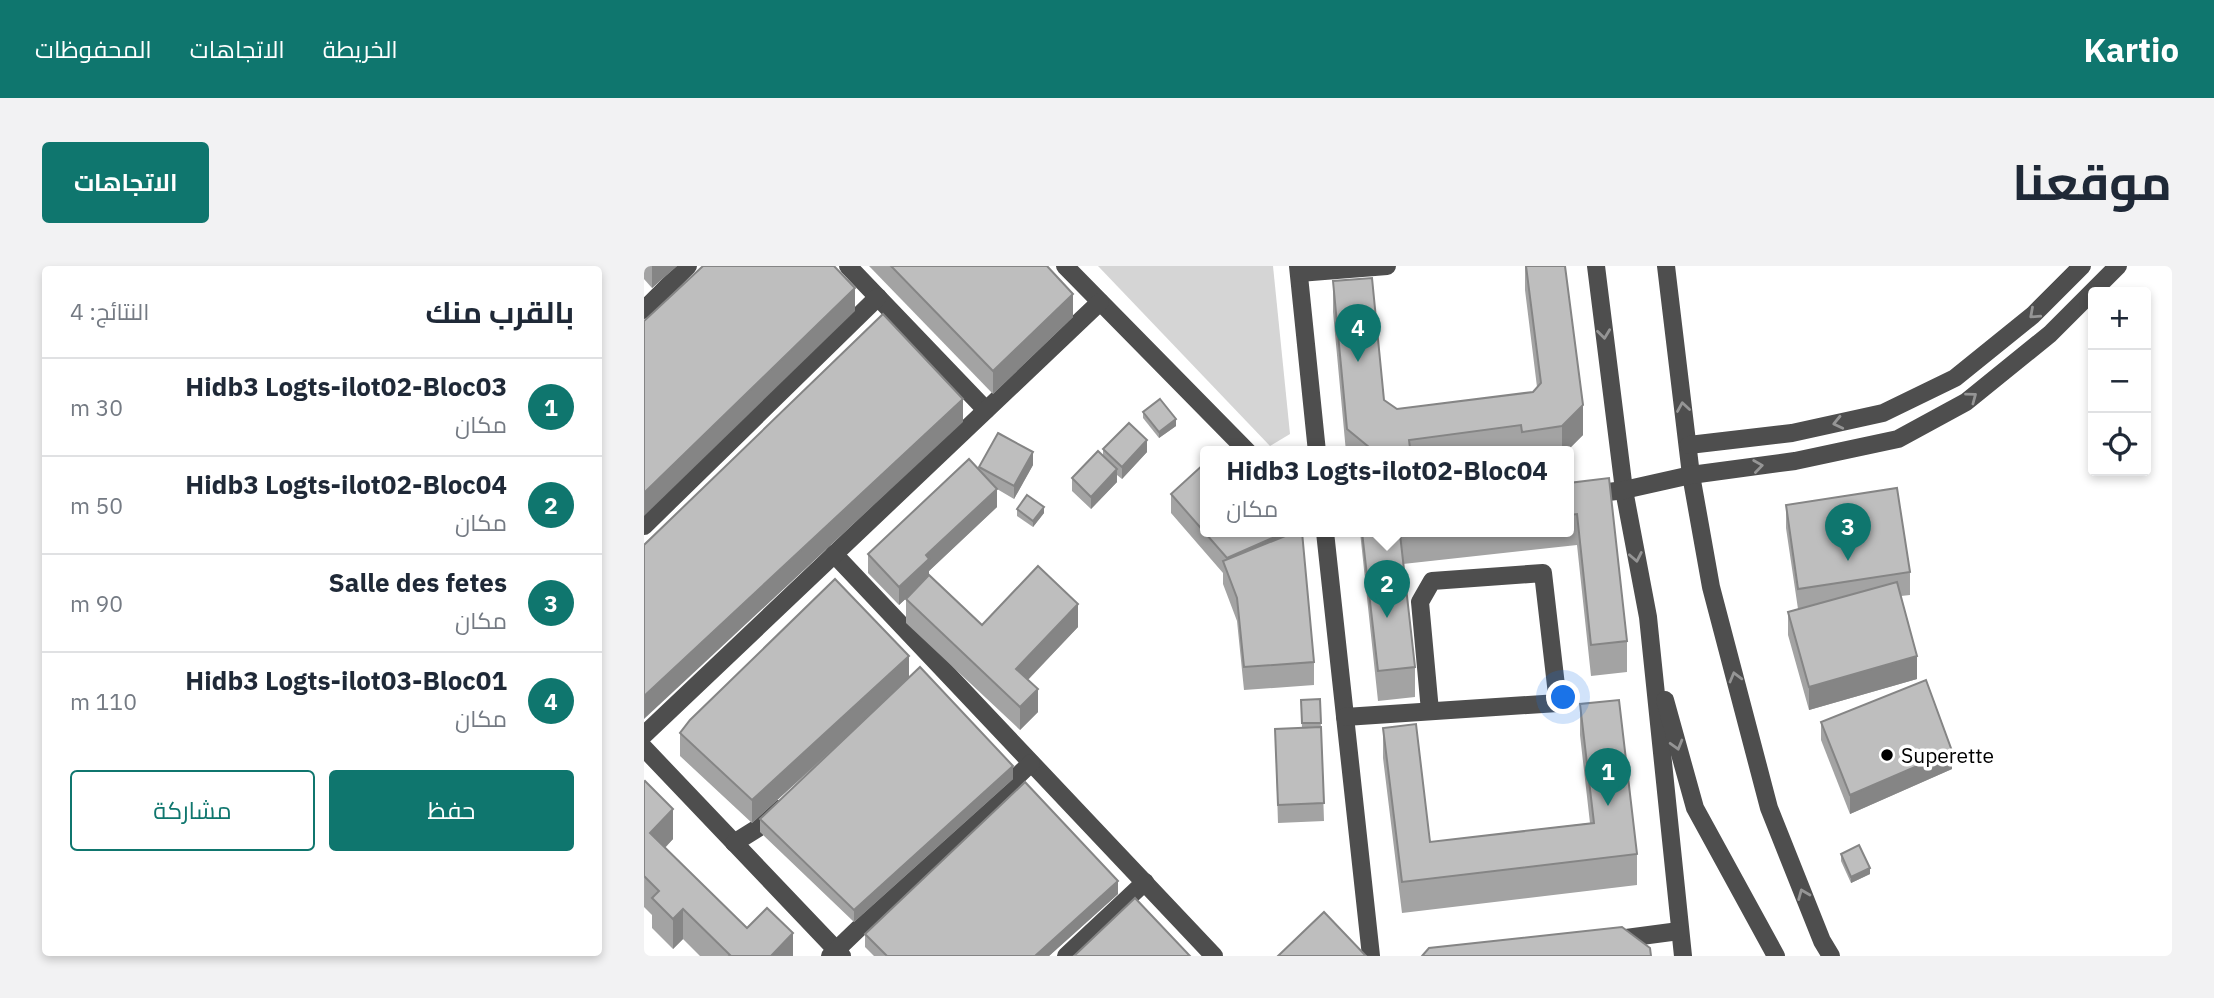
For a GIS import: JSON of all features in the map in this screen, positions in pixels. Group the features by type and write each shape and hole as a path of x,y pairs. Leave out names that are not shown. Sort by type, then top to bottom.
{"street":[{"path":"644,310 688,266"},
{"path":"848,266 986,410"},
{"path":"1065,266 1242,446"},
{"path":"1316,446 1299,269 1387,266"},
{"path":"1596,266 1624,490 1648,617 1683,956"},
{"path":"1666,266 1691,475 1711,587 1769,808 1830,956"},
{"path":"1689,445 1793,433 1883,413 1955,378 2033,315 2082,266"},
{"path":"1574,496 1624,490 1691,475 1796,461 1898,439 1966,402 2050,334 2118,266"},
{"path":"644,526 878,297"},
{"path":"644,735 1100,302"},
{"path":"1326,537 1371,956"},
{"path":"834,554 933,667 1031,763 1214,956"},
{"path":"1345,717 1558,702 1543,573 1432,581 1420,602 1430,711"},
{"path":"1652,656 1695,808 1776,956"},
{"path":"644,748 836,954 1031,763"},
{"path":"734,843 758,828 788,800"},
{"path":"1066,956 1145,882"},
{"path":"1599,941 1679,931"}],"shaded area":[{"path":"1098,266 1273,266 1290,434 1270,446"}],"building":[{"path":"703,266 834,266 855,288 644,493 644,321"},
{"path":"891,266 1047,266 1073,294 993,371"},
{"path":"1526,266 1565,266 1583,405 1562,426 1522,432 1521,425 1409,440 1410,446 1368,446 1347,429 1333,281 1372,278 1384,400 1397,409 1533,392 1541,383"},
{"path":"883,314 963,399 644,696 644,545"},
{"path":"1160,399 1176,419 1159,432 1143,412"},
{"path":"1129,423 1147,440 1122,467 1103,449"},
{"path":"998,433 1033,452 1014,486 979,467"},
{"path":"1098,451 1117,469 1091,497 1072,478"},
{"path":"969,459 997,489 926,555 929,559 899,587 868,554"},
{"path":"1200,468 1200,527 1171,494"},
{"path":"1609,478 1627,641 1591,645 1577,514 1574,514 1574,482"},
{"path":"1897,488 1910,572 1798,589 1786,505"},
{"path":"1027,495 1044,507 1033,521 1017,509"},
{"path":"1209,537 1275,537 1227,558"},
{"path":"1283,537 1302,537 1314,662 1244,667 1237,598 1223,561"},
{"path":"1363,537 1400,537 1415,667 1378,671"},
{"path":"1038,566 1078,604 1016,669 1038,689 1020,707 906,599 929,575 982,625"},
{"path":"835,579 909,656 752,800 680,733 690,720"},
{"path":"1897,582 1917,656 1809,687 1788,612"},
{"path":"920,667 1013,766 854,910 760,819"},
{"name":"Superette","path":"1926,680 1952,751 1850,795 1821,722"},
{"path":"1320,699 1321,723 1302,723 1301,700"},
{"path":"1619,700 1637,854 1402,882 1383,728 1416,724 1430,842 1594,823 1580,704"},
{"path":"1321,727 1324,803 1278,805 1275,729"},
{"path":"645,781 673,809 650,833 747,928 767,908 793,933 771,956 729,956 683,909 673,919 652,898 659,891 644,876"},
{"path":"1025,782 1118,881 1035,956 887,956 865,934"},
{"path":"1859,845 1870,868 1851,877 1841,854"},
{"path":"1135,898 1190,956 1074,956"},
{"path":"1324,912 1366,956 1278,956"},
{"path":"1622,927 1650,948 1651,956 1422,956 1429,948"}],"place":[{"name":"Hidb3 Logts-ilot03-Bloc01","path":"1358,362"},
{"name":"Salle des fetes","path":"1848,561"},
{"name":"Hidb3 Logts-ilot02-Bloc04","path":"1387,618"},
{"name":"Superette","path":"1887,755"},
{"name":"Hidb3 Logts-ilot02-Bloc03","path":"1608,806"}]}
